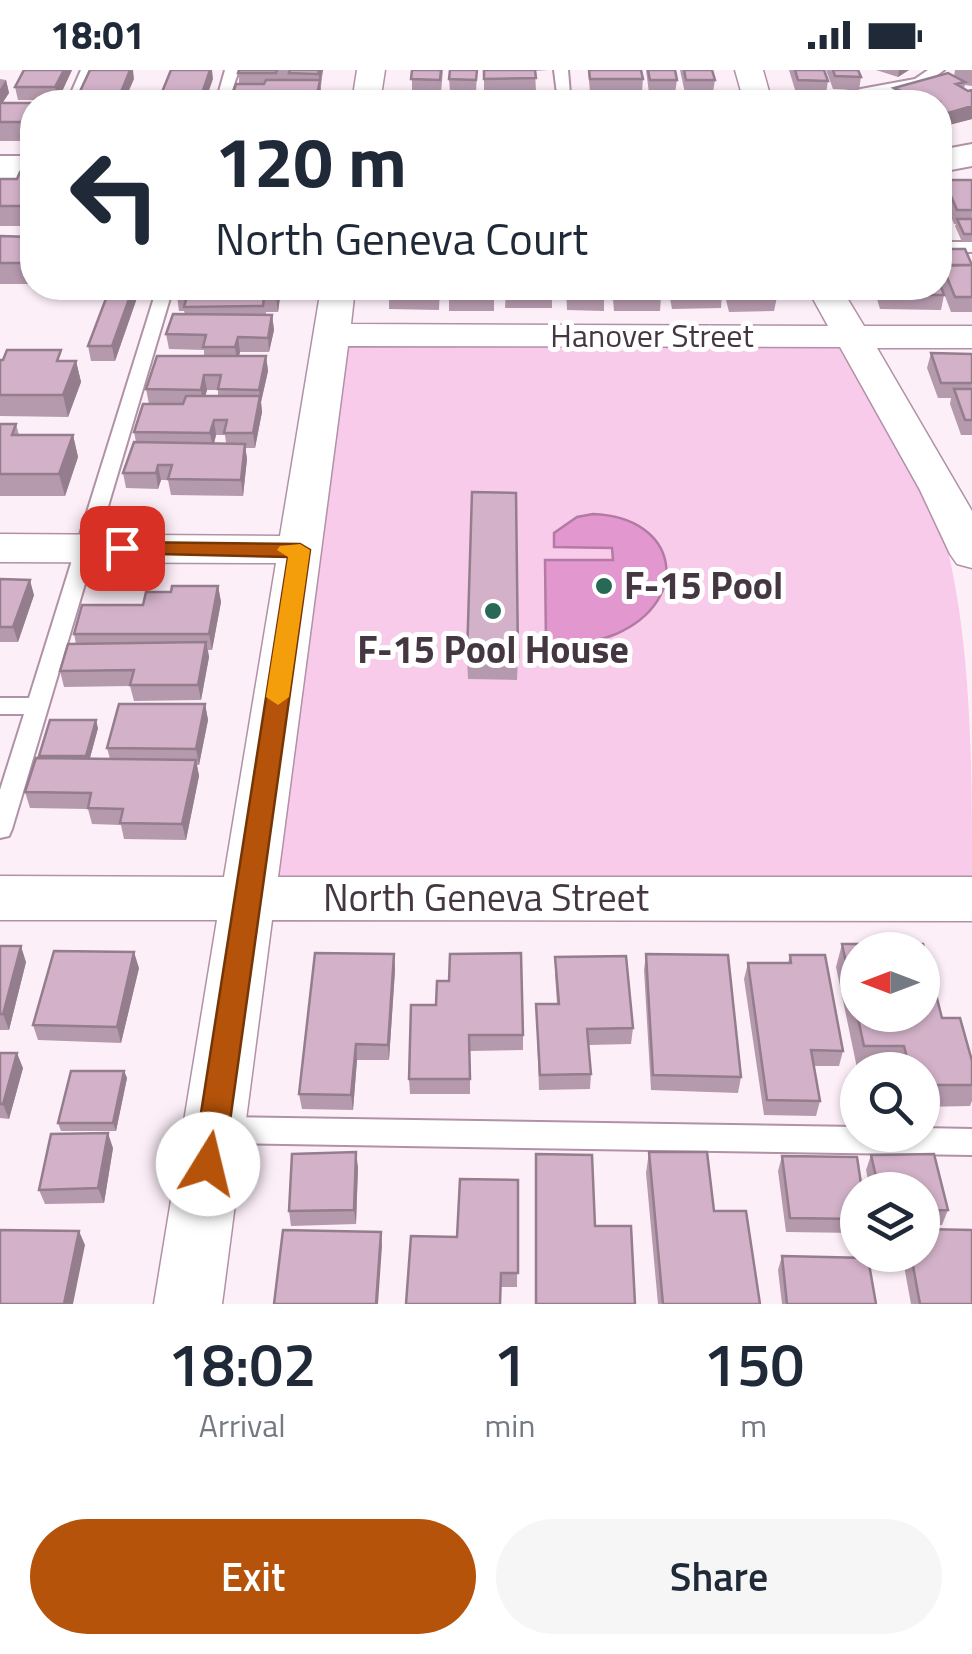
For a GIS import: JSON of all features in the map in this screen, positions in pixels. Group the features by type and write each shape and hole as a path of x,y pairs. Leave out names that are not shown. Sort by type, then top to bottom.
{"street":[{"path":"830,300 929,468 972,554"},
{"path":"188,1304 335,311"},
{"name":"Hanover Street","path":"335,311 850,336 972,336"},
{"path":"0,548 300,550"},
{"name":"North Geneva Street","path":"0,898 972,899"}],"lane":[{"path":"890,90 919,82 937,70"},
{"path":"0,829 161,300"},
{"path":"0,706 38,706"},
{"path":"214,1130 972,1142"}],"shaded area":[{"path":"345,344 837,345 905,456 941,524 964,653 972,878 277,876"},
{"name":"F-15 Pool","path":"593,514 622,519 644,529 658,544 666,562 665,582 657,601 641,619 616,634 581,643 546,643 545,560 613,560 612,548 554,547 554,533 577,517"}],"building":[{"path":"24,70 64,70 55,87 15,87"},
{"path":"90,70 130,70 122,90 81,90"},
{"path":"171,70 210,70 203,90 163,90"},
{"path":"239,70 277,70 238,73"},
{"path":"319,70 318,74 289,73"},
{"path":"412,70 441,70 440,80 411,79"},
{"path":"450,70 477,70 476,80 449,79"},
{"path":"484,70 535,70 536,78 484,79"},
{"path":"589,70 641,70 643,79 590,79"},
{"path":"648,70 675,70 677,80 650,80"},
{"path":"684,70 712,70 715,80 686,80"},
{"path":"795,70 824,70 828,81 798,80"},
{"path":"833,70 858,70 861,77 835,76"},
{"path":"948,73 965,82 956,84 972,90 972,106 952,112 952,90 894,88"},
{"path":"266,80 320,80 318,90 234,90 236,84 264,84"},
{"path":"0,103 20,103 20,122 0,122"},
{"path":"20,172 20,206 0,206 0,179 17,179"},
{"path":"952,180 972,180 972,210 957,210 952,198"},
{"path":"957,219 972,219 972,234 964,234"},
{"path":"0,236 20,237 20,263 0,263"},
{"path":"952,249 965,249 972,265 952,266"},
{"path":"952,265 972,265 972,297 955,297"},
{"path":"105,300 129,300 112,346 88,346"},
{"path":"186,300 264,300 263,306 184,307"},
{"path":"173,314 272,315 268,338 238,337 235,347 203,347 206,335 166,334"},
{"path":"7,350 61,350 57,361 76,361 63,395 0,395 0,360"},
{"path":"931,353 972,354 972,383 941,383"},
{"path":"157,356 266,356 259,390 218,389 221,375 204,375 201,390 146,389"},
{"path":"954,389 972,389 972,420 965,420"},
{"path":"186,396 260,396 253,433 224,433 227,420 214,420 210,433 134,432 143,404 183,404"},
{"path":"0,424 16,424 12,435 73,435 59,474 0,474"},
{"path":"134,442 245,444 241,480 168,479 172,465 158,465 156,473 123,473"},
{"name":"F-15 Pool House","path":"472,492 516,493 518,657 467,657"},
{"path":"0,579 30,580 13,627 0,627"},
{"path":"172,586 218,586 209,634 74,634 82,605 143,605 146,592 171,592"},
{"path":"206,642 198,685 130,685 134,670 60,671 68,644"},
{"path":"119,704 205,704 196,749 107,748"},
{"path":"50,720 96,720 86,756 39,756"},
{"path":"36,758 196,760 182,824 120,823 123,809 88,808 91,793 25,792"},
{"path":"0,946 21,946 3,1014 0,1014"},
{"path":"54,951 134,952 117,1027 33,1025"},
{"path":"315,953 394,954 388,1045 356,1044 351,1095 299,1094"},
{"path":"521,953 523,1035 469,1035 470,1079 409,1079 411,1005 436,1005 437,981 449,981 450,954"},
{"path":"646,954 728,955 741,1077 653,1075"},
{"path":"790,955 825,955 843,1051 811,1050 820,1101 767,1100 748,963 791,963"},
{"path":"626,956 633,1028 587,1029 591,1074 540,1075 536,1004 559,1004 555,957"},
{"path":"940,1010 942,1018 960,1018 972,1061 972,1085 940,1085 940,1052 906,1052 904,1046 864,1046 861,1032 940,1032"},
{"path":"0,1053 17,1053 3,1104 0,1104"},
{"path":"71,1071 124,1071 113,1123 58,1123"},
{"path":"108,1133 98,1188 39,1190 51,1134"},
{"path":"356,1152 354,1210 289,1211 292,1154"},
{"path":"649,1152 707,1152 714,1211 746,1211 760,1304 663,1304"},
{"path":"536,1154 592,1155 595,1226 631,1226 635,1304 536,1304"},
{"path":"934,1154 938,1172 875,1172 871,1155"},
{"path":"782,1156 857,1157 859,1172 840,1172 840,1219 790,1218"},
{"path":"940,1178 948,1210 940,1210"},
{"path":"460,1179 518,1180 518,1273 501,1273 500,1304 406,1304 411,1236 457,1237"},
{"path":"940,1229 972,1230 972,1304 920,1304 914,1272 940,1272"},
{"path":"0,1230 79,1231 64,1304 0,1304"},
{"path":"283,1230 381,1232 376,1304 274,1304"},
{"path":"782,1256 840,1257 840,1272 870,1272 876,1304 787,1304"}],"slow traffic":[{"path":"278,697 300,550 288,550"}],"place":[{"name":"F-15 Pool","path":"604,586"},
{"name":"F-15 Pool House","path":"493,611"}],"route":[{"path":"122,548 300,550 208,1164"}]}
